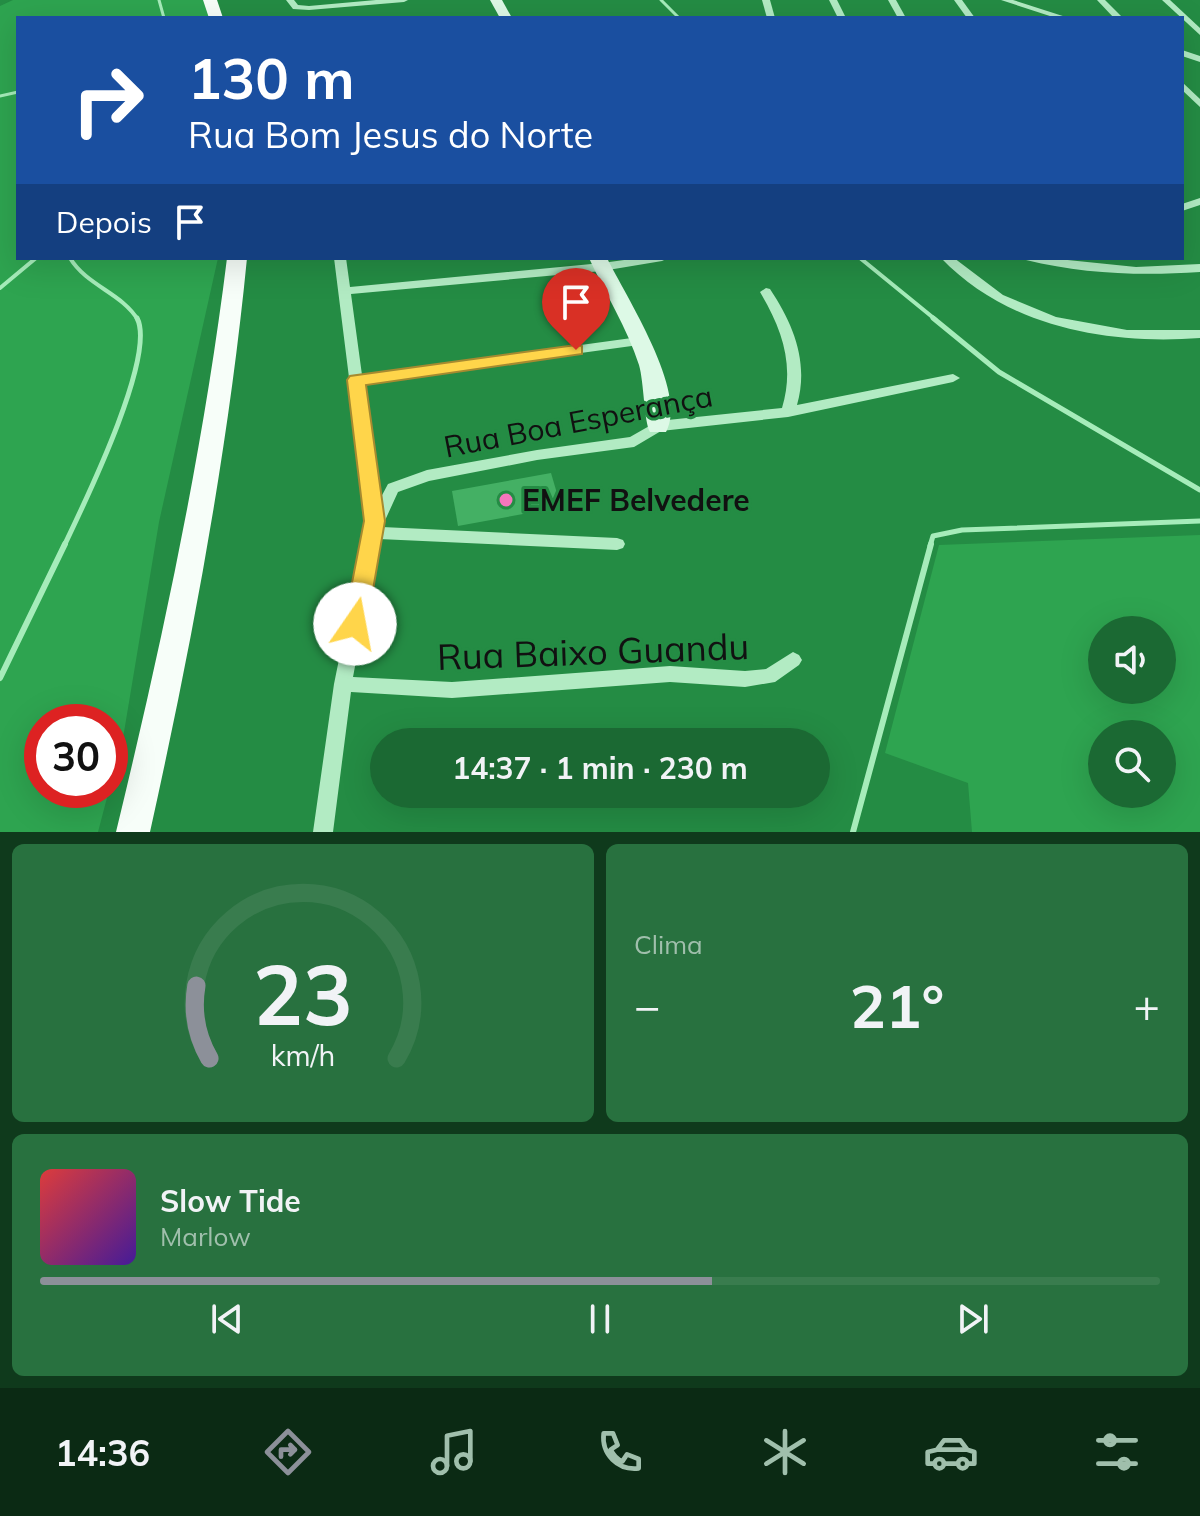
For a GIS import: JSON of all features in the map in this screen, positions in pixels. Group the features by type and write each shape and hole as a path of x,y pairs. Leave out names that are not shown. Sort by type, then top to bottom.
{"main road":[{"path":"133,832 170,674 226,372 237,260"},
{"path":"119,832 170,674"}],"street":[{"path":"290,0 292,5 307,12 404,0"},
{"path":"1005,0 1045,15"},
{"path":"1033,0 1045,15"},
{"path":"1101,0 1117,16"},
{"path":"1166,0 1182,16"},
{"path":"1184,17 1200,33"},
{"path":"1184,87 1200,104"},
{"path":"323,832 343,684 374,527 340,260"},
{"path":"345,291 637,260"},
{"path":"950,260 1004,301 1038,315 1105,331 1182,336 1200,334"},
{"path":"1039,260 1088,271 1155,273 1200,268"},
{"path":"1145,260 1155,273"},
{"path":"600,263 639,341 661,399 658,426"},
{"path":"766,292 783,318 796,368 797,388 788,412"},
{"path":"356,380 639,341"},
{"name":"Rua Boa Esperança","path":"374,527 393,488 427,476 537,455 634,442 658,426 788,412 953,378"},
{"path":"374,527 617,544"},
{"name":"Rua Baixo Guandu","path":"343,684 452,690 670,674 745,679 769,676 793,660"}],"green space":[{"path":"13,0 203,0 210,16 16,16 16,260 218,260 159,522 128,708 128,704 24,704 24,808 104,808 98,832 0,832 0,6"},
{"path":"1200,535 1200,832 972,832 968,783 885,753 939,545"}],"building":[{"path":"551,473 561,507 458,526 452,491"}],"waterway":[{"path":"159,0 163,16"},
{"path":"661,0 677,16"},
{"path":"0,96 16,92"},
{"path":"0,288 34,260"},
{"path":"71,260 86,276 123,303 137,319"},
{"path":"862,260 936,320"},
{"path":"933,318 999,372 1200,490"},
{"path":"64,546 101,466 128,396 137,364 140,337 137,319"},
{"path":"930,546 933,536 962,530 1200,521"},
{"path":"0,678 65,544"},
{"path":"853,832 931,544"}],"place":[{"name":"EMEF Belvedere","path":"506,500"}],"route":[{"path":"355,624 375,521 356,380 576,350"}]}
